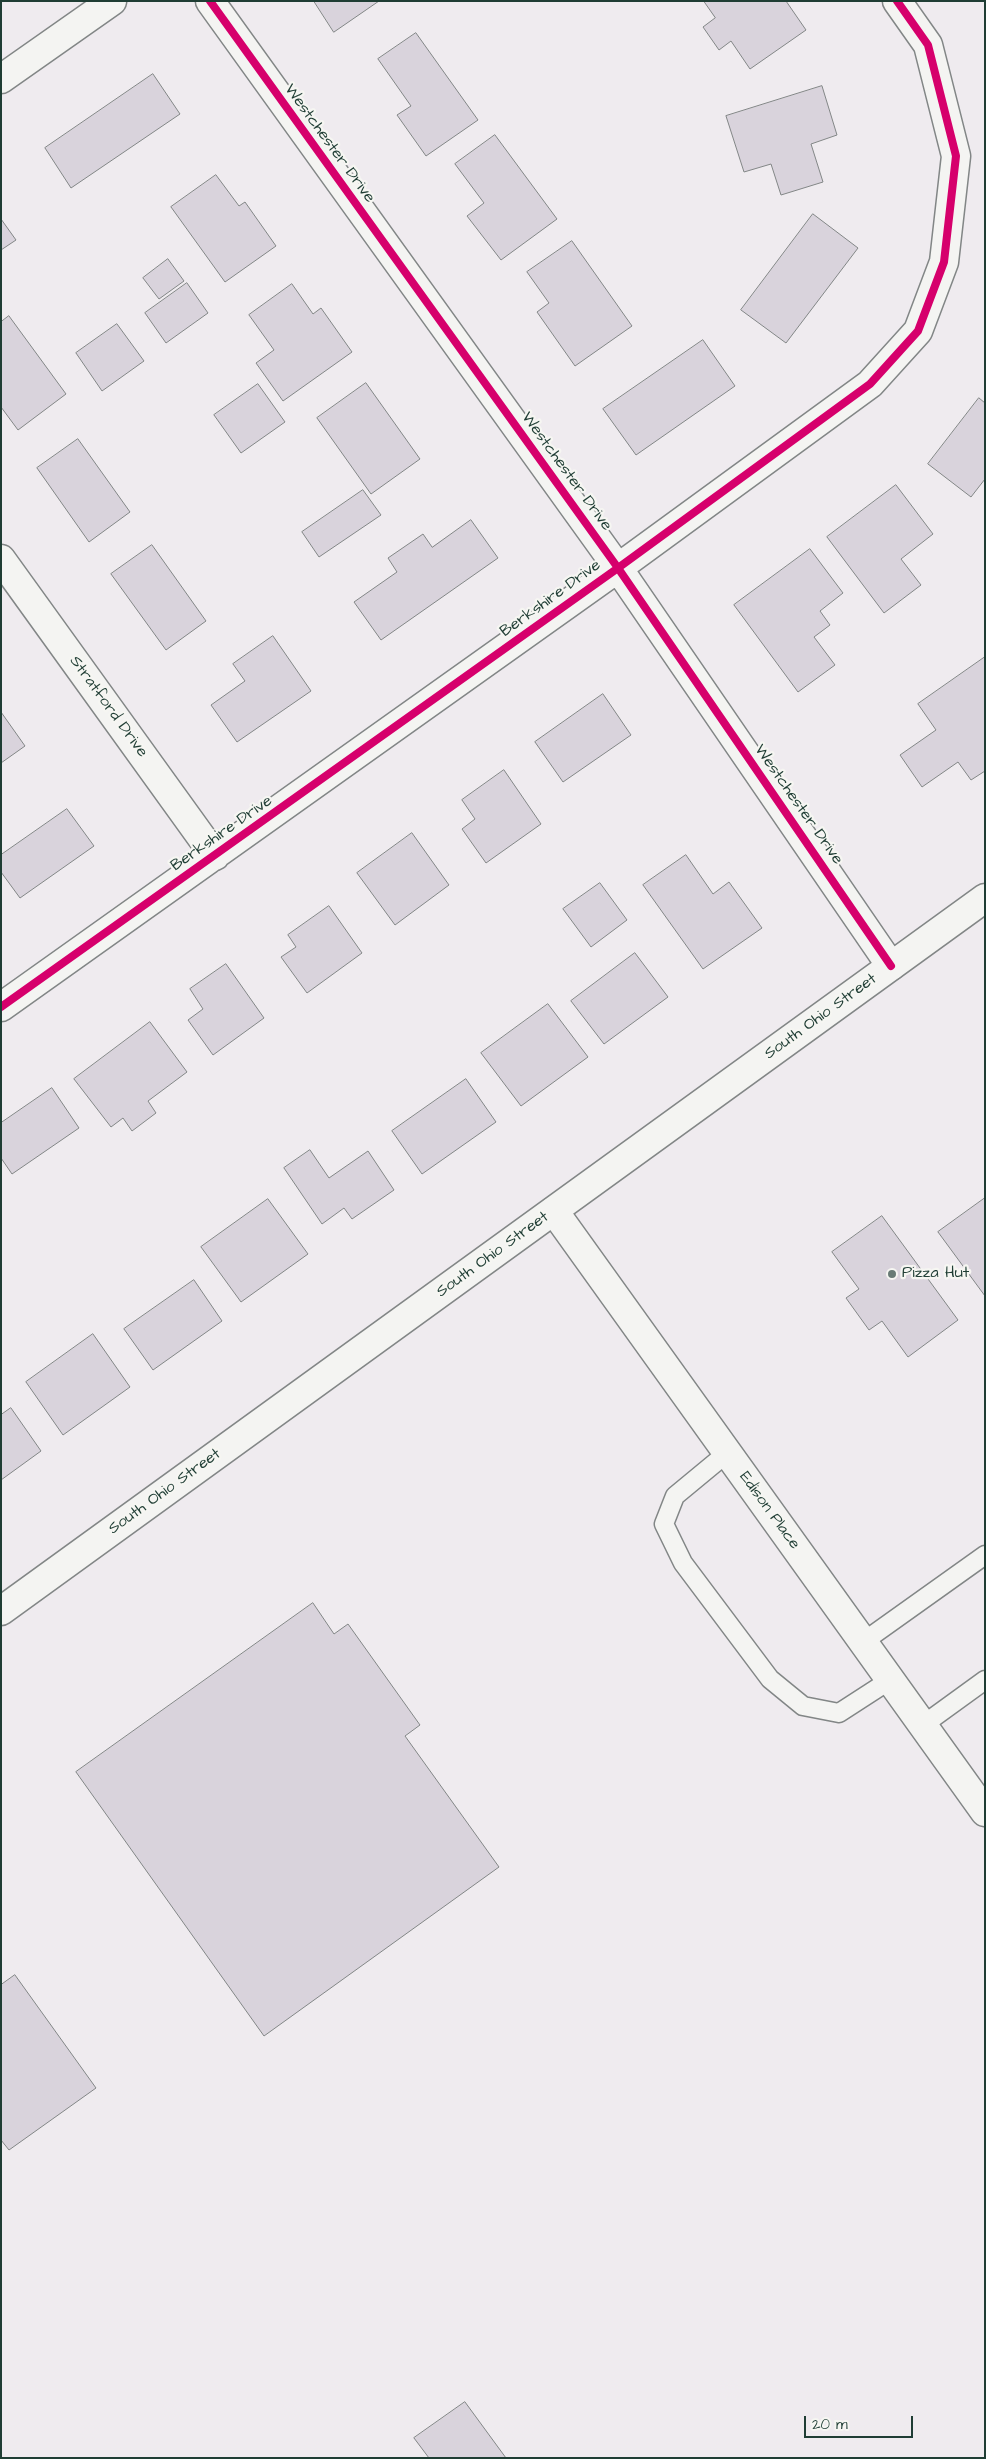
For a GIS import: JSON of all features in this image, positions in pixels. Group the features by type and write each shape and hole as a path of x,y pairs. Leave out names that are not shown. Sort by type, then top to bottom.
{"street":[{"path":"1,79 112,1"},
{"name":"Westchester Drive","path":"210,1 618,568 892,966"},
{"name":"Berkshire Drive","path":"1,1007 618,568 870,384 918,331 944,262 956,156 928,45 897,1"},
{"name":"Stratford Drive","path":"1,559 215,856"},
{"name":"South Ohio Street","path":"1,1610 985,898"},
{"name":"Edison Place","path":"554,1211 983,1807"}],"lane":[{"path":"727,1452 675,1496 664,1524 683,1563 770,1679 803,1706 839,1713 890,1680"},
{"path":"863,1642 985,1555"},
{"path":"923,1726 985,1680"}],"building":[{"path":"314,1 379,1 334,32"},
{"path":"704,1 786,1 806,30 750,69 731,41 719,50 703,27 715,18"},
{"path":"416,33 478,120 426,156 397,115 411,106 378,59"},
{"path":"153,74 180,114 71,188 45,148"},
{"path":"822,86 837,135 811,144 823,182 781,195 771,164 744,172 726,116"},
{"path":"495,135 557,219 501,260 467,216 484,203 455,164"},
{"path":"216,175 239,206 245,202 276,246 225,282 171,207"},
{"path":"813,214 858,248 786,343 741,310"},
{"path":"1,219 16,240 1,250"},
{"path":"572,241 632,326 575,366 537,312 549,303 527,272"},
{"path":"168,259 184,281 159,299 143,278"},
{"path":"187,283 208,313 166,343 145,313"},
{"path":"292,284 313,314 321,308 352,352 283,401 256,363 274,350 249,315"},
{"path":"9,316 66,394 18,430 1,407 1,322"},
{"path":"117,324 144,361 102,391 76,353"},
{"path":"703,340 735,386 636,455 603,409"},
{"path":"366,383 420,459 371,494 317,418"},
{"path":"258,384 285,422 241,453 214,415"},
{"path":"979,398 985,403 985,479 971,497 928,464"},
{"path":"78,439 130,512 89,542 37,468"},
{"path":"896,485 933,534 901,559 921,585 884,613 827,537"},
{"path":"363,490 381,515 319,557 302,532"},
{"path":"471,520 498,558 381,640 354,602 397,572 388,558 423,534 432,547"},
{"path":"152,545 206,621 166,650 111,574"},
{"path":"810,549 843,593 820,611 830,625 814,637 835,665 798,692 734,605"},
{"path":"273,636 311,691 237,742 211,705 245,681 233,664"},
{"path":"985,657 985,771 971,780 958,762 922,787 900,755 936,730 918,704"},
{"path":"603,694 631,735 563,782 535,742"},
{"path":"1,712 25,746 1,763"},
{"path":"504,770 541,824 486,863 462,829 475,819 462,800"},
{"path":"67,809 94,846 20,898 1,872 1,855"},
{"path":"412,833 449,885 395,925 357,873"},
{"path":"686,855 713,894 729,882 762,928 703,969 643,885"},
{"path":"600,883 627,920 591,947 563,909"},
{"path":"329,906 362,953 307,993 281,957 296,947 288,935"},
{"path":"635,953 668,997 604,1044 571,1001"},
{"path":"226,964 264,1018 213,1055 188,1020 203,1009 190,989"},
{"path":"548,1004 588,1057 521,1106 481,1053"},
{"path":"150,1022 187,1072 148,1101 156,1113 132,1131 123,1118 111,1127 74,1079"},
{"path":"466,1079 496,1122 422,1174 392,1131"},
{"path":"52,1088 79,1128 12,1174 1,1158 1,1123"},
{"path":"310,1150 329,1178 368,1151 394,1190 352,1219 344,1208 322,1224 284,1168"},
{"path":"985,1198 985,1296 938,1232"},
{"path":"268,1199 308,1254 241,1302 201,1247"},
{"path":"882,1216 958,1320 908,1357 882,1321 869,1330 846,1298 859,1289 832,1252"},
{"path":"194,1280 222,1321 153,1370 124,1329"},
{"path":"93,1334 130,1387 63,1435 26,1382"},
{"path":"11,1408 41,1451 1,1480 1,1415"},
{"path":"313,1603 334,1634 348,1624 420,1725 405,1736 499,1867 264,2036 76,1772"},
{"path":"15,1975 96,2088 9,2150 1,2140 1,1985"},
{"path":"465,2402 506,2458 429,2458 414,2438"}],"cycle path":[{"path":"210,1 618,568 891,966"},
{"path":"1,1007 618,568 870,384 918,331 944,262 956,156 928,45 897,1"}],"place":[{"name":"Pizza Hut","path":"892,1274"}]}
